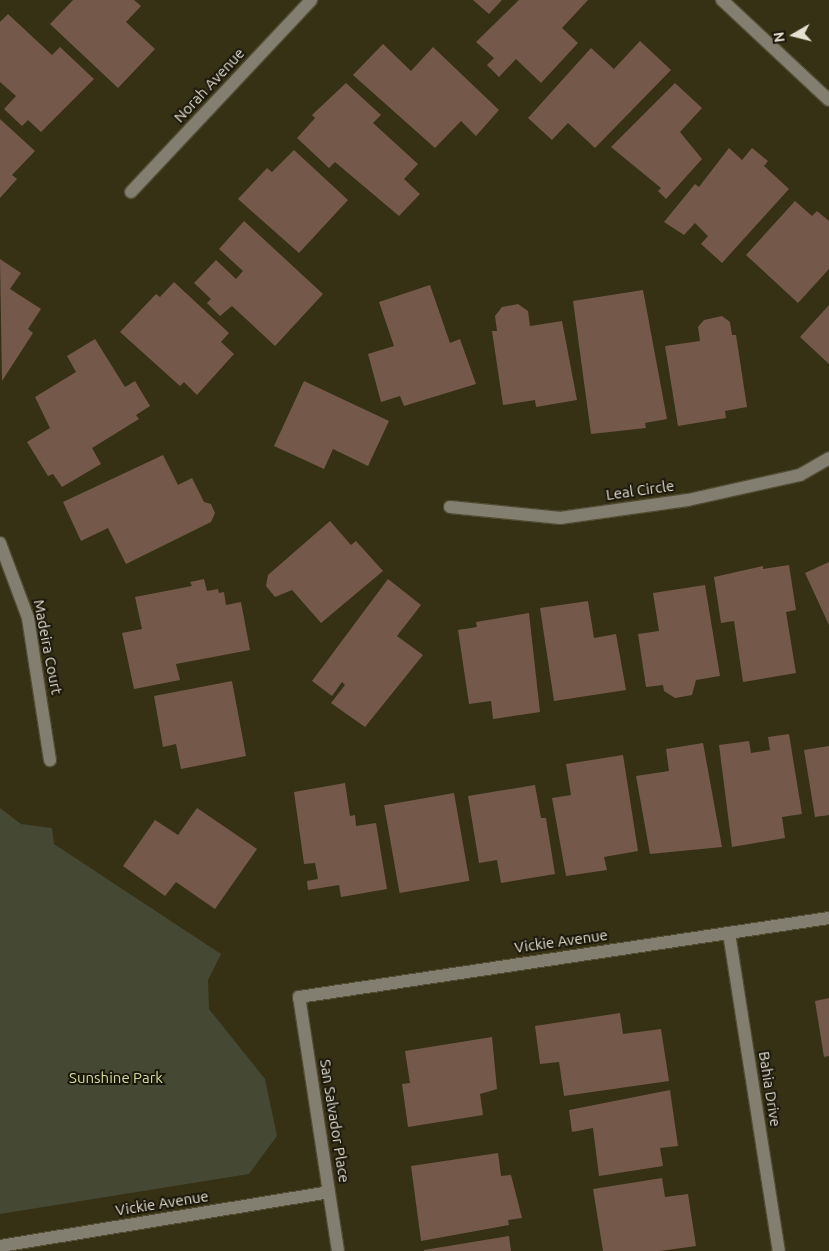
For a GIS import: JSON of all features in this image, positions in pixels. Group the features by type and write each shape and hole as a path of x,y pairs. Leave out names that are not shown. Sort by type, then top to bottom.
{"street":[{"name":"Norah Avenue","path":"131,192 311,0"},
{"path":"722,0 829,100"},
{"name":"Leal Circle","path":"450,507 560,518 688,500 800,475 829,458"},
{"name":"Madeira Court","path":"0,543 28,618 50,760"},
{"name":"Vickie Avenue","path":"299,997 829,918"},
{"name":"Bahia Drive","path":"729,933 779,1251"},
{"name":"San Salvador Place","path":"299,997 338,1251"},
{"name":"Vickie Avenue","path":"0,1246 329,1192"}],"green space":[{"name":"Sunshine Park","path":"0,808 21,824 52,828 54,844 221,954 208,980 209,1009 265,1079 277,1136 249,1174 0,1214"}],"building":[{"path":"73,0 134,0 141,6 126,22 155,49 118,88 50,24"},
{"path":"473,0 502,0 489,14"},
{"path":"519,0 588,0 562,28 578,43 541,83 516,59 499,77 487,65 494,58 476,42"},
{"path":"8,14 52,55 60,47 94,79 41,132 28,120 22,126 4,109 16,96 0,82 0,22"},
{"path":"640,41 671,70 595,148 568,123 552,140 528,118 591,48 614,69"},
{"path":"383,44 411,71 433,47 499,110 476,136 461,121 435,148 353,75"},
{"path":"346,83 381,115 373,123 418,164 404,179 420,194 399,216 335,162 329,168 297,138 315,118 312,115"},
{"path":"675,83 702,108 680,132 702,159 666,199 658,191 661,188 611,147"},
{"path":"0,119 35,151 12,175 17,179 0,198"},
{"path":"729,148 742,160 752,148 768,161 764,166 789,189 722,263 701,244 708,236 695,223 684,235 664,222 695,184 699,187"},
{"path":"294,150 348,200 299,253 238,199 267,168 272,172"},
{"path":"795,201 812,216 817,211 829,221 829,269 798,303 746,255"},
{"path":"244,221 323,294 275,346 232,306 220,316 207,303 211,299 194,283 216,260 236,279 243,271 219,249"},
{"path":"0,259 21,273 10,289 41,309 28,329 33,333 2,381"},
{"path":"174,282 229,333 221,342 234,354 197,395 184,382 180,386 120,332 156,294 160,297"},
{"path":"430,285 450,343 460,339 476,384 404,406 400,396 381,402 368,354 394,346 379,302"},
{"path":"643,290 667,419 645,423 646,428 591,434 573,301"},
{"path":"518,304 528,311 530,326 562,321 577,400 536,407 535,400 503,405 492,331 497,331 495,316 502,307"},
{"path":"829,305 829,364 800,337"},
{"path":"722,316 730,322 732,335 736,335 747,407 725,411 726,418 678,426 665,346 700,341 698,327 704,320"},
{"path":"95,339 125,387 135,381 150,406 136,415 139,419 92,448 101,464 62,487 53,474 48,476 27,442 50,428 35,397 76,372 67,356"},
{"path":"304,381 389,421 368,466 333,449 324,469 274,446"},
{"path":"163,455 178,485 192,478 204,502 211,504 215,513 211,522 126,564 108,528 81,541 63,502"},
{"path":"330,521 351,545 356,541 383,571 321,623 292,590 275,597 266,586 268,575"},
{"path":"829,562 829,625 805,573"},
{"path":"789,565 796,610 786,612 796,673 743,682 734,621 721,623 714,577 763,566 763,569"},
{"path":"204,579 207,591 218,589 219,593 224,592 226,605 241,602 250,650 176,664 180,680 134,689 122,633 142,629 135,597 192,586 190,582"},
{"path":"388,579 421,605 397,636 423,655 365,727 331,703 345,685 342,682 332,696 312,681"},
{"path":"705,585 720,676 696,680 692,695 675,698 664,691 663,685 646,687 638,634 659,631 653,593"},
{"path":"588,601 594,638 616,634 626,690 554,701 540,608"},
{"path":"529,613 540,712 493,719 491,701 469,704 458,630 477,627 476,622"},
{"path":"232,681 246,756 181,769 176,744 163,747 154,696"},
{"path":"789,734 802,814 782,817 785,838 732,847 719,745 749,741 751,753 770,750 768,737"},
{"path":"703,743 722,847 650,854 636,776 669,771 666,749"},
{"path":"829,746 829,815 815,817 804,750"},
{"path":"623,755 638,851 604,857 607,870 566,876 552,798 571,795 566,764"},
{"path":"345,783 350,816 355,815 356,826 376,823 387,889 341,897 339,885 308,890 307,881 318,879 315,863 304,864 294,792"},
{"path":"535,785 541,818 546,818 555,874 501,883 497,860 479,863 468,796"},
{"path":"454,793 469,881 400,893 384,805"},
{"path":"197,808 257,849 215,909 176,882 165,896 123,866 155,820 178,835"},
{"path":"829,998 829,1056 824,1057 815,1001"},
{"path":"620,1013 623,1034 661,1029 669,1081 564,1096 559,1062 540,1064 535,1026"},
{"path":"492,1037 497,1089 480,1094 483,1115 408,1127 402,1084 410,1083 405,1051"},
{"path":"670,1090 678,1146 660,1148 663,1166 599,1176 593,1128 572,1132 569,1110"},
{"path":"498,1153 501,1176 511,1175 522,1218 508,1220 509,1225 421,1241 411,1166"},
{"path":"662,1178 665,1197 688,1194 696,1246 660,1251 603,1251 593,1189"},
{"path":"509,1236 511,1251 424,1251 424,1250"}]}
